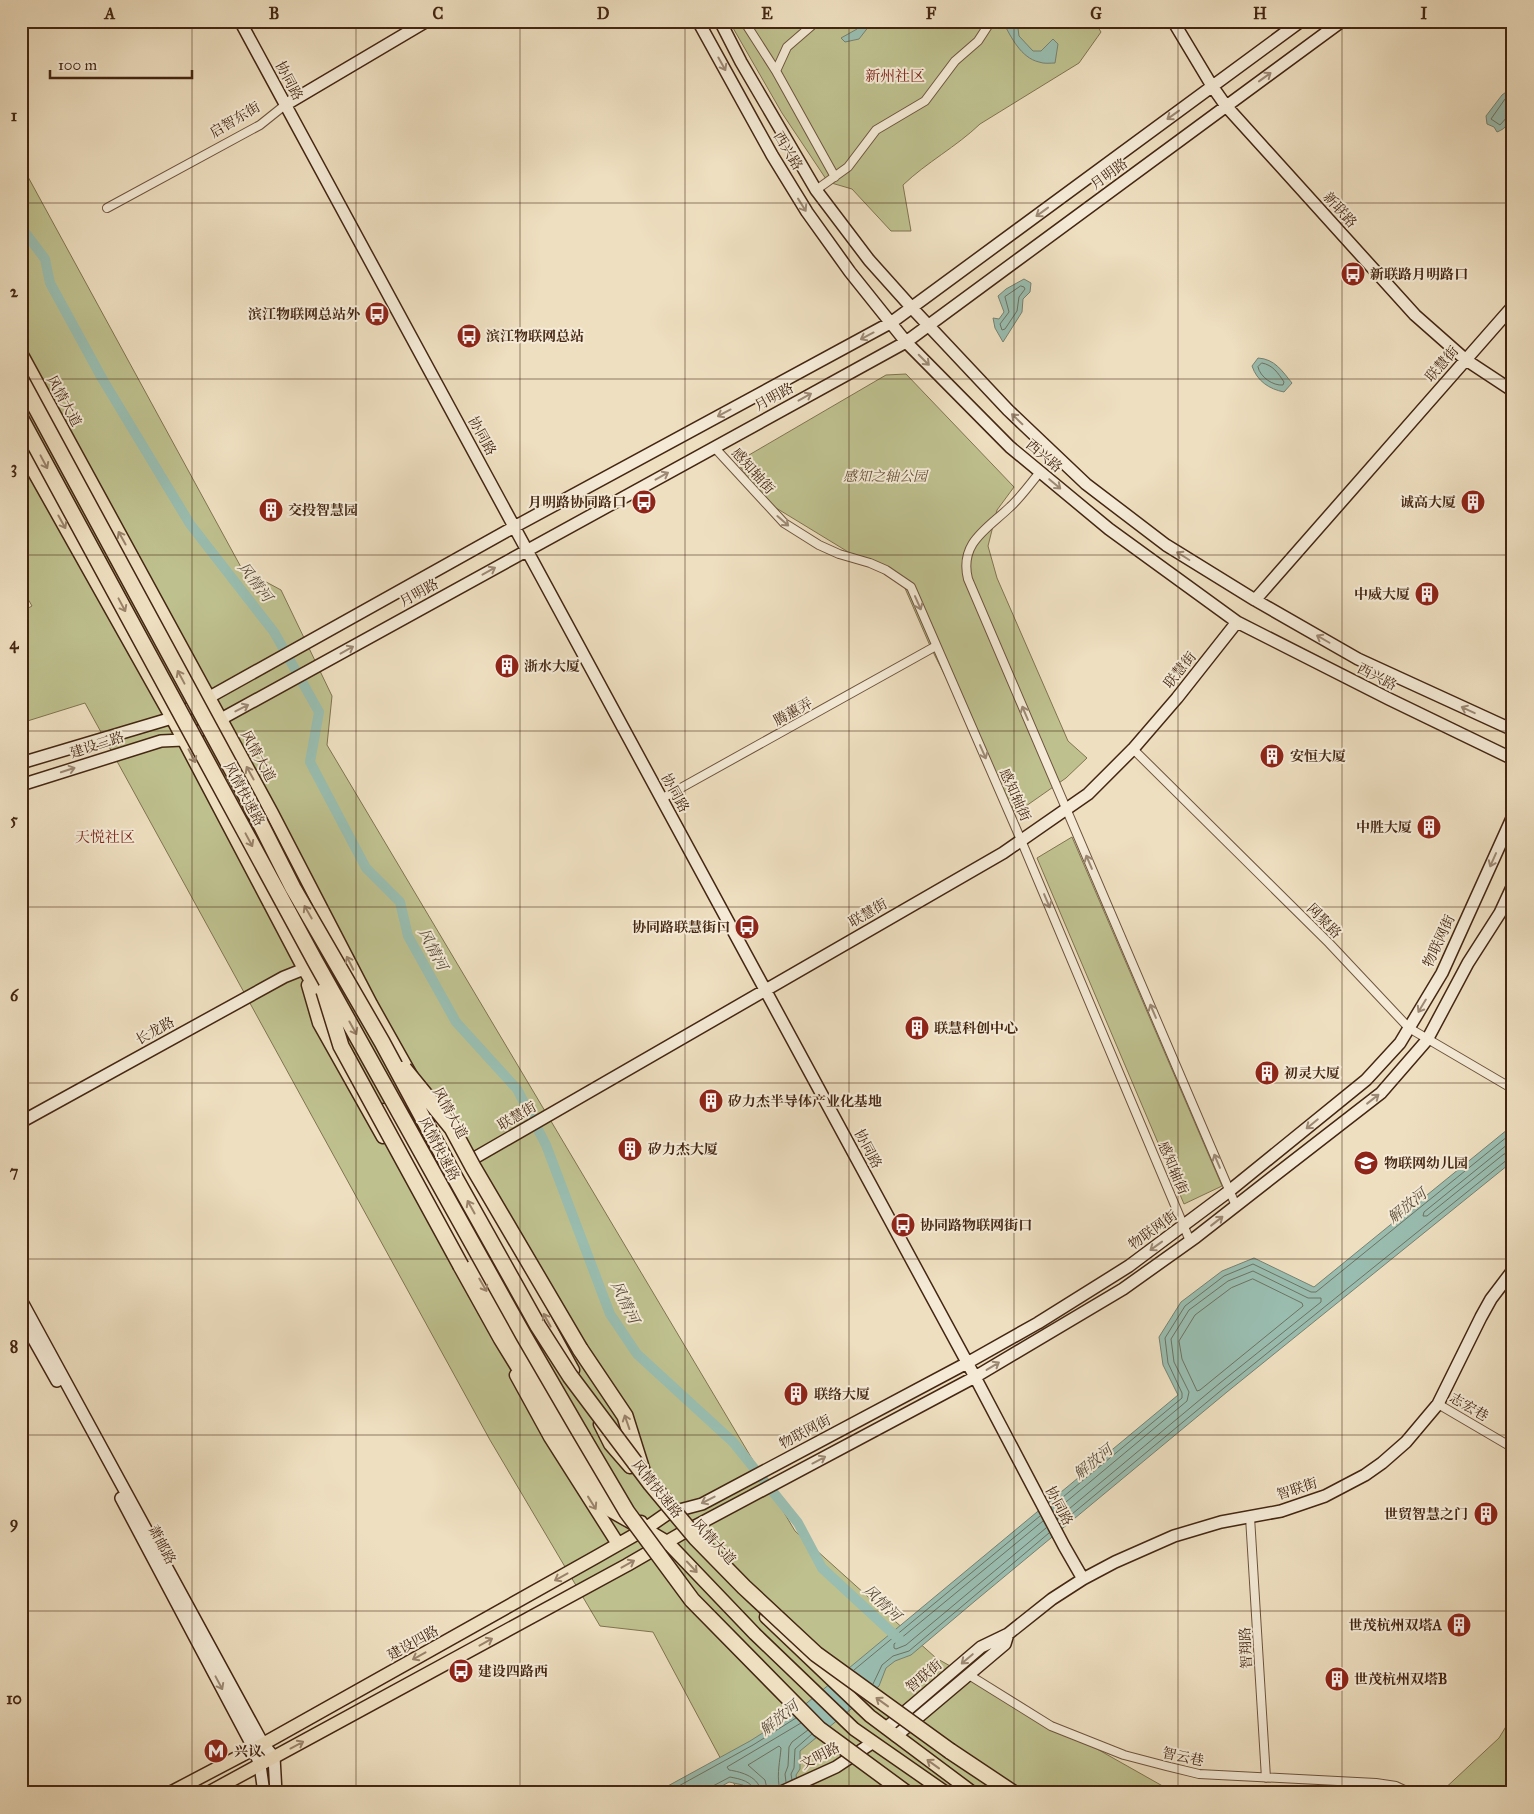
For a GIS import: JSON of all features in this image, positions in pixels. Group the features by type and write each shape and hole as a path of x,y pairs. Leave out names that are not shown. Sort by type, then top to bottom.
{"highway":[{"name":"风情快速路","path":"21,380 249,801 293,888 382,1042 538,1326 570,1376 651,1484 696,1538 744,1587 816,1654 950,1751 1013,1793"},
{"name":"风情快速路","path":"21,419 309,965 627,1512 692,1600 819,1729 906,1793"},
{"path":"309,965 341,1046 501,1338 588,1480 612,1510 645,1529"},
{"path":"382,1042 452,1128 580,1349 625,1416 646,1486"}],"main road":[{"name":"风情大道","path":"21,353 272,813 371,1004 559,1342 610,1444 699,1550 822,1672 870,1716 973,1793"},
{"path":"21,449 565,1425 595,1472 635,1512 645,1529 667,1542 803,1682 854,1730 946,1793"},
{"path":"309,965 319,1023 550,1437 618,1544"},
{"name":"建设四路","path":"170,1793 258,1747 645,1529 668,1513"},
{"path":"208,1793 684,1532"}],"street":[{"name":"协同路","path":"240,21 1083,1578"},
{"name":"启智东街","path":"107,208 260,125 285,106 428,21"},
{"name":"西兴路","path":"698,21 772,155 807,212 850,272 892,322 906,342 1010,447 1109,529 1237,622 1513,759"},
{"name":"西兴路","path":"720,21 746,70 816,190 869,260 1008,410 1086,484 1166,545 1255,600 1358,659 1513,730"},
{"path":"744,21 776,71 835,177"},
{"path":"776,71 787,47 817,21"},
{"name":"新联路","path":"1173,21 1226,106 1415,315 1466,360 1513,391"},
{"name":"月明路","path":"172,718 514,527 892,322 1301,21"},
{"name":"月明路","path":"183,740 906,342 1342,21"},
{"path":"816,190 848,167 876,130 925,101 955,60 978,41 990,23"},
{"name":"联慧街","path":"1255,600 1513,306"},
{"name":"感知轴街","path":"714,447 784,523 819,545 886,570 910,587 1021,840 1190,1241"},
{"path":"1040,472 1010,507 979,534 969,552 965,566 968,580 1236,1206"},
{"name":"联慧街","path":"462,1166 1003,853 1088,794 1134,749 1237,622"},
{"name":"腾蕙弄","path":"661,799 936,646"},
{"name":"建设三路","path":"21,764 172,718"},
{"name":"建设三路","path":"21,785 161,741 183,740"},
{"name":"网聚路","path":"1134,749 1329,943 1409,1028 1513,1089"},
{"name":"物联网街","path":"668,1513 702,1504 967,1363 1055,1313 1129,1266 1184,1226 1366,1080 1400,1043 1442,973 1513,816"},
{"path":"684,1532 975,1377 1123,1288 1190,1241 1381,1093 1428,1040 1468,963 1500,913 1513,885"},
{"name":"长龙路","path":"21,1122 284,976 309,965"},
{"name":"智联街","path":"891,1732 981,1648 1008,1634 1052,1599 1083,1578 1174,1536 1221,1522 1301,1506 1365,1475 1406,1442 1438,1404 1491,1299 1513,1270"},
{"name":"萧邮路","path":"21,1300 164,1562 258,1747 264,1793"},
{"name":"萧邮路","path":"21,1317 258,1747"},
{"name":"志宏巷","path":"1438,1404 1513,1448"},
{"name":"智翔路","path":"1250,1517 1266,1778"},
{"name":"智联街","path":"891,1732 969,1675 1005,1644 1008,1634"},
{"name":"智云巷","path":"969,1675 1050,1726 1124,1755 1199,1774 1376,1783 1396,1786 1411,1793"},
{"name":"文明路","path":"779,1793 836,1767 872,1743"},
{"path":"258,1747 274,1757 276,1793"}],"green space":[{"path":"729,21 1094,21 1101,32 1079,63 980,124 903,185 911,231 891,231 852,189 828,182 782,113"},
{"path":"21,164 242,569 281,590 332,696 327,745 795,1531 936,1658 1175,1793 739,1793 653,1632 600,1626 490,1440 85,703 21,723 21,612 32,606 21,587"},
{"name":"感知之轴公园","path":"906,374 1014,487 997,510 988,546 997,578 1068,741 1087,758 1066,778 1016,813 931,648 904,586 763,500 737,462 886,375"},
{"path":"1072,837 1222,1186 1184,1204 1037,858"},
{"path":"1513,1715 1513,1793 1440,1793 1499,1738"}],"water":[{"path":"861,21 873,21 859,39 845,42 841,38 857,29"},
{"path":"991,21 1017,21 1019,36 1033,51 1041,51 1053,39 1058,44 1055,63 1041,63 1033,60 1017,46 1003,22"},
{"path":"1513,87 1513,107 1510,119 1503,129 1497,132 1494,127 1487,124 1486,116 1502,95"},
{"path":"1024,279 1031,283 1030,292 1023,299 1022,312 1003,342 995,328 993,318 999,319 1004,312 998,296"},
{"path":"1258,358 1274,363 1292,383 1284,392 1273,389 1260,380 1252,366"},
{"path":"1513,1125 1513,1161 1227,1392 911,1655 895,1661 886,1668 879,1686 800,1751 800,1769 796,1775 799,1793 752,1793 743,1785 729,1782 710,1793 655,1793 750,1741 796,1712 1178,1395 1163,1365 1159,1337 1181,1302 1222,1271 1254,1258 1314,1287"}],"waterway":[{"name":"风情河","path":"21,227 45,259 50,283 103,380 190,524 274,632 319,712 310,762 366,868 400,902 408,936 456,1022 517,1089 546,1145 610,1314 637,1354 733,1442 798,1523 822,1568 900,1640"}],"place":[{"name":"新联路月明路口","path":"1353,274"},
{"name":"滨江物联网总站外","path":"377,314"},
{"name":"滨江物联网总站","path":"469,336"},
{"name":"月明路协同路口","path":"644,502"},
{"name":"诚高大厦","path":"1473,502"},
{"name":"交投智慧园","path":"271,510"},
{"name":"中威大厦","path":"1427,594"},
{"name":"浙水大厦","path":"507,666"},
{"name":"安恒大厦","path":"1272,756"},
{"name":"中胜大厦","path":"1429,827"},
{"name":"协同路联慧街口","path":"747,927"},
{"name":"联慧科创中心","path":"917,1028"},
{"name":"初灵大厦","path":"1267,1073"},
{"name":"矽力杰半导体产业化基地","path":"711,1101"},
{"name":"矽力杰大厦","path":"630,1149"},
{"name":"物联网幼儿园","path":"1366,1163"},
{"name":"协同路物联网街口","path":"903,1225"},
{"name":"联络大厦","path":"796,1394"},
{"name":"世贸智慧之门","path":"1486,1514"},
{"name":"世茂杭州双塔A","path":"1459,1625"},
{"name":"建设四路西","path":"461,1671"},
{"name":"世茂杭州双塔B","path":"1337,1679"},
{"name":"兴议","path":"216,1751"}],"district":[{"name":"新州社区","path":"895,76"},
{"name":"天悦社区","path":"105,837"}],"water label":[{"name":"解放河","path":"1407,1206"},
{"name":"解放河","path":"1093,1462"},
{"name":"解放河","path":"779,1718"}]}
